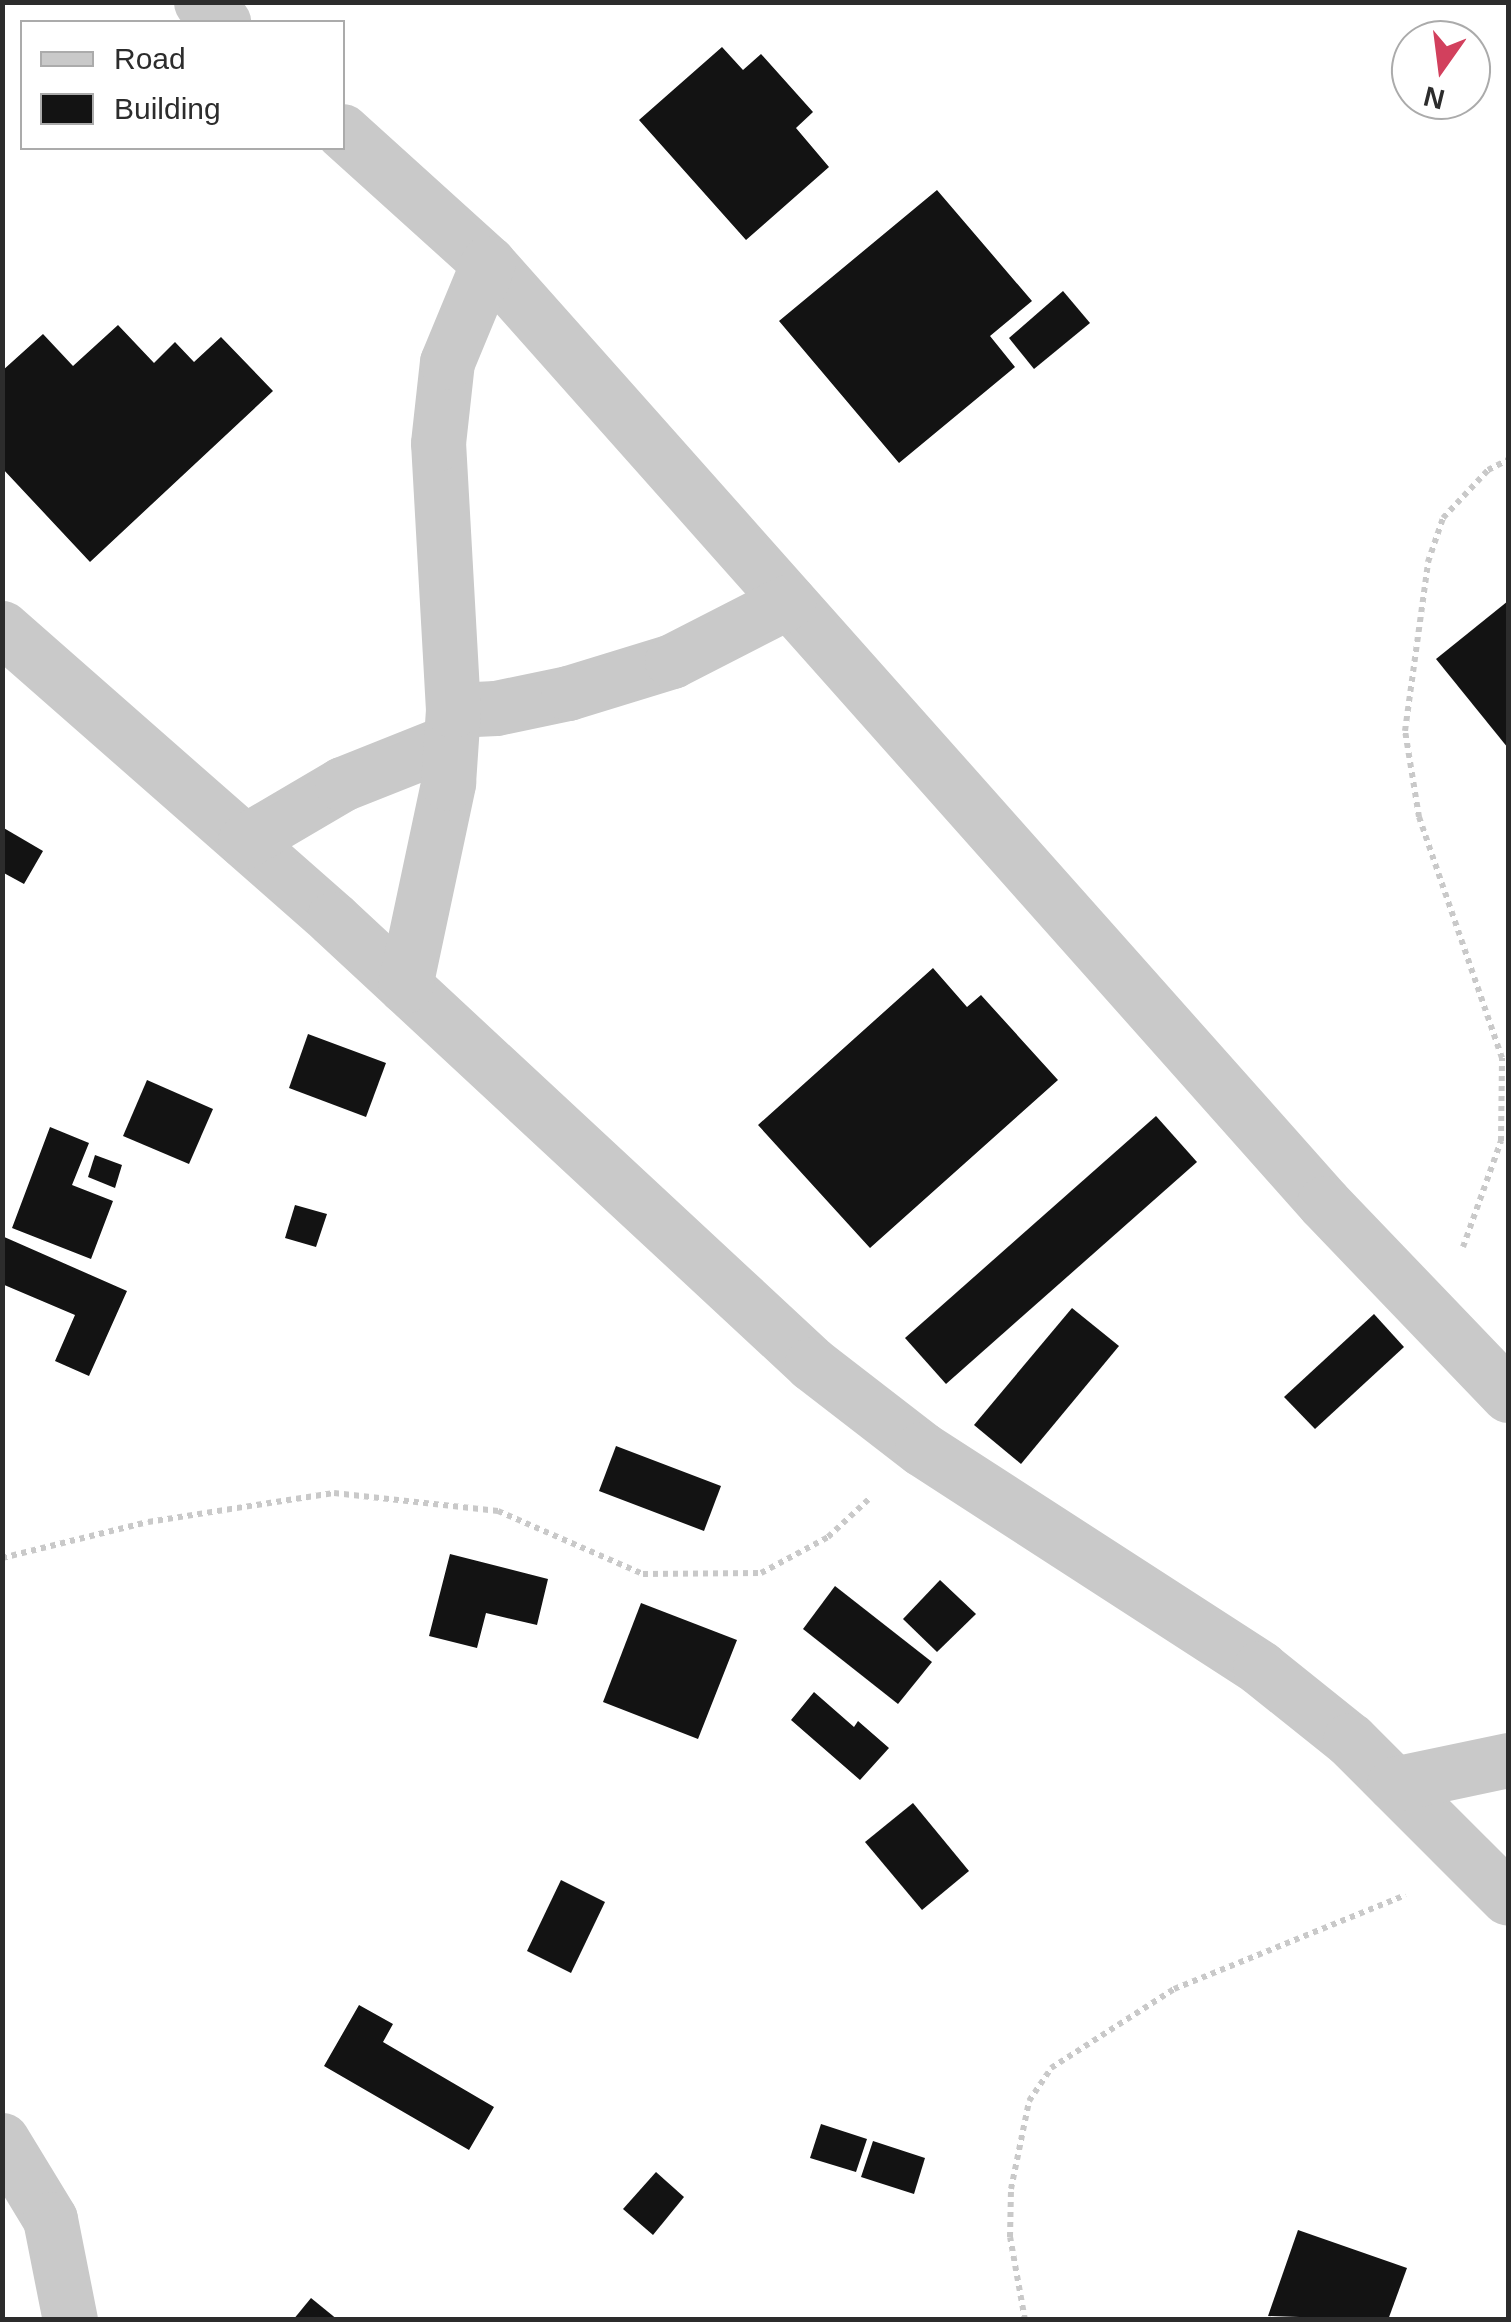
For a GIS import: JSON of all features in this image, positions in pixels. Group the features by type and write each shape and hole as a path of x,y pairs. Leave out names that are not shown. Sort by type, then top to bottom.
{"street":[{"path":"201,2 221,20"},
{"path":"345,134 488,264 1324,1203 1508,1396"},
{"path":"406,986 448,783 451,725 438,443 447,362 488,264"},
{"path":"245,841 451,725 496,708 568,693 672,661 789,601"},
{"path":"2,628 406,986 812,1364 922,1449 1260,1668 1350,1740 1495,1884"},
{"path":"1394,1784 1508,1760"},
{"path":"2,2140 50,2219 70,2320"}],"path":[{"path":"1434,1317 1477,1212 1500,1141 1502,1058 1419,817 1405,731 1428,562 1443,518 1488,470 1508,459"},
{"path":"2,1558 148,1522 334,1492 498,1511 643,1574 762,1573 828,1537 922,1449"},
{"path":"1025,2320 1010,2237 1011,2189 1029,2102 1051,2068 1174,1989 1363,1908 1495,1884"}],"building":[{"path":"722,47 743,70 761,54 813,112 796,128 829,167 746,240 639,120"},
{"path":"937,190 1032,301 990,336 1015,367 899,463 779,321"},
{"path":"1063,291 1090,323 1034,369 1009,338"},
{"path":"118,325 154,363 175,342 194,362 221,337 273,391 90,562 2,468 2,371 43,334 73,366"},
{"path":"1508,601 1508,748 1436,659"},
{"path":"2,827 43,851 24,884 2,872"},
{"path":"933,968 967,1007 981,995 1058,1080 870,1248 758,1125"},
{"path":"308,1034 386,1063 366,1117 289,1088"},
{"path":"147,1080 213,1109 189,1164 123,1136"},
{"path":"1156,1116 1197,1162 946,1384 905,1338"},
{"path":"50,1127 89,1143 72,1185 113,1201 91,1259 12,1228"},
{"path":"95,1155 122,1165 115,1188 88,1177"},
{"path":"295,1205 327,1214 316,1247 285,1238"},
{"path":"2,1236 127,1291 89,1376 55,1361 75,1315 2,1284"},
{"path":"1072,1308 1119,1346 1021,1464 974,1425"},
{"path":"1374,1314 1404,1347 1315,1429 1284,1397"},
{"path":"616,1446 721,1486 704,1531 599,1491"},
{"path":"450,1554 548,1579 537,1625 486,1613 477,1648 429,1636"},
{"path":"940,1580 976,1614 937,1652 903,1619"},
{"path":"835,1586 932,1662 898,1704 803,1629"},
{"path":"641,1603 737,1640 698,1739 603,1702"},
{"path":"814,1692 854,1727 858,1721 889,1748 860,1780 791,1720"},
{"path":"913,1803 969,1871 922,1910 865,1842"},
{"path":"561,1880 605,1902 571,1973 527,1951"},
{"path":"359,2005 393,2024 383,2042 494,2107 469,2150 324,2066"},
{"path":"821,2124 867,2139 856,2172 810,2158"},
{"path":"873,2141 925,2158 914,2194 861,2177"},
{"path":"656,2172 684,2197 653,2235 623,2209"},
{"path":"1298,2230 1407,2268 1388,2320 1268,2316"},
{"path":"311,2298 338,2320 293,2320"}]}
